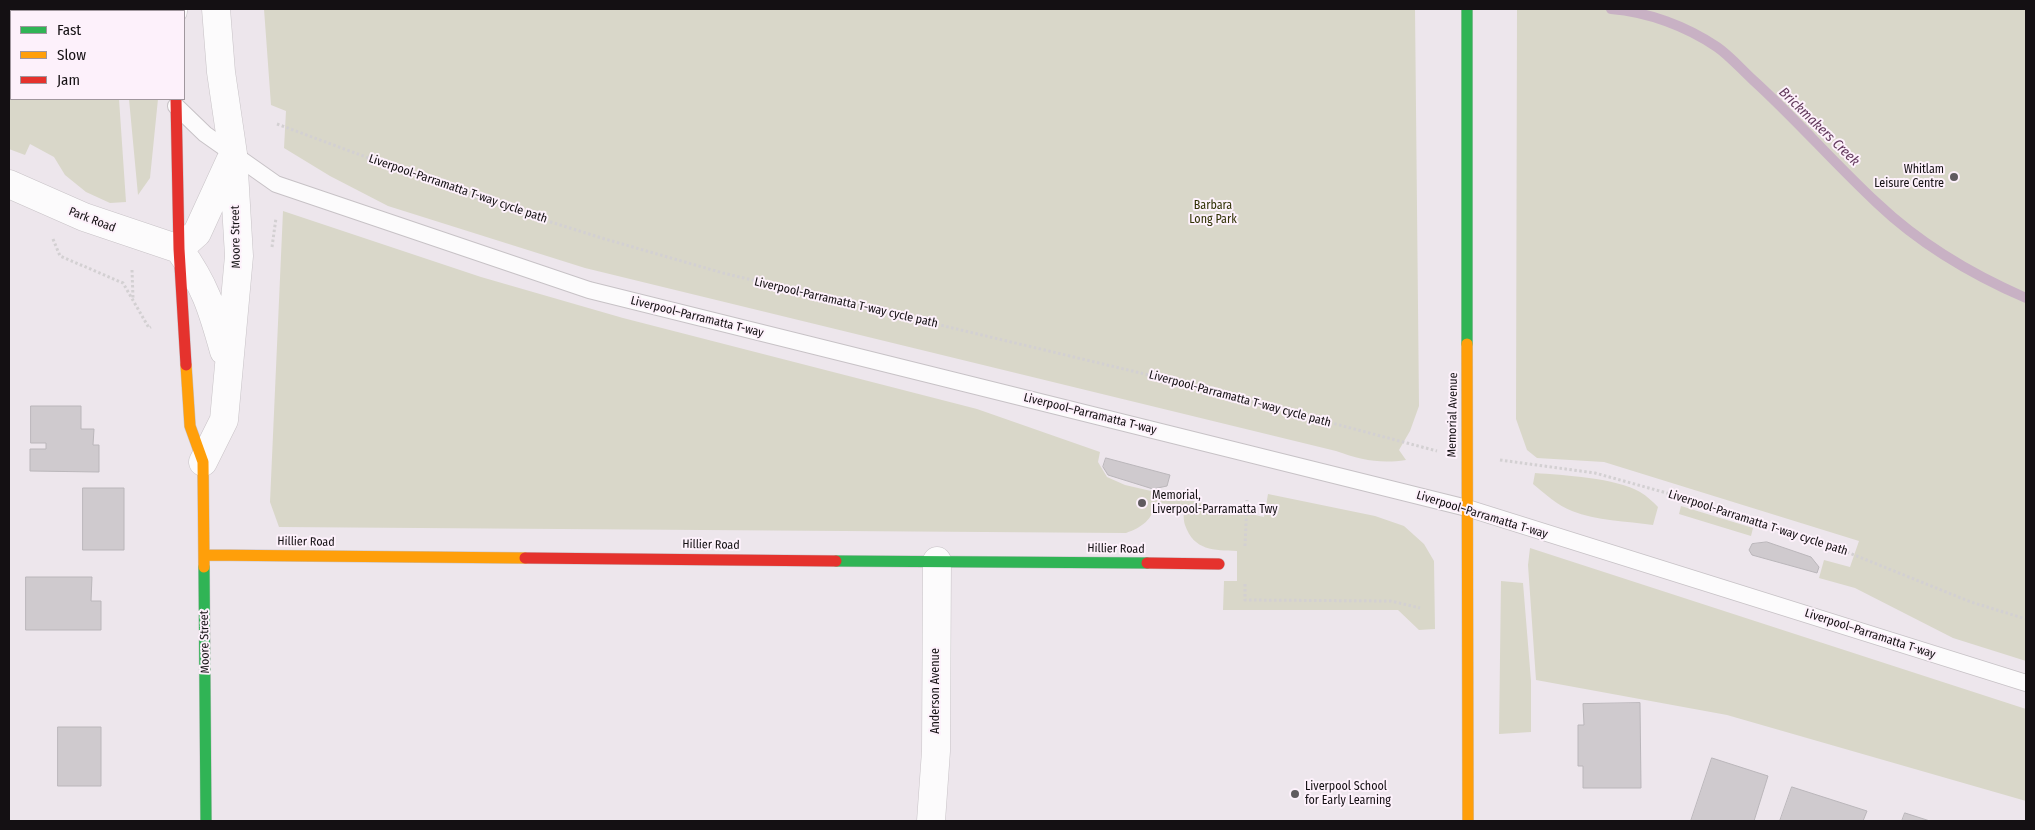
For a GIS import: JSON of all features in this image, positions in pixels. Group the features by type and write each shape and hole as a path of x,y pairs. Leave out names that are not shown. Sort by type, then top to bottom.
{"street":[{"name":"Moore Street","path":"203,462 224,420 239,256 233,154 221,72 216,9"},
{"name":"Memorial Avenue","path":"1467,9 1468,821"},
{"name":"Moore Street","path":"176,102 179,248 190,426 203,462 206,821"},
{"path":"229,366 211,303 197,274 179,248 197,233 212,204 233,154"},
{"name":"Park Road","path":"9,184 84,217 179,248"},
{"name":"Hillier Road","path":"204,555 1219,564"},
{"name":"Anderson Avenue","path":"931,821 936,751 937,561"}],"lane":[{"name":"Liverpool–Parramatta T-way","path":"176,102 205,134 276,184 589,290 1467,508 2026,683"}],"path":[{"name":"Liverpool-Parramatta T-way cycle path","path":"277,124 487,202 605,240 714,271 1174,381 1426,449"},
{"path":"35,196 60,256 123,283 148,328"},
{"path":"132,270 133,298"},
{"name":"Liverpool-Parramatta T-way cycle path","path":"1511,461 1595,473 1674,495 1822,542 1971,602 2026,619"},
{"path":"1245,552 1247,500"},
{"path":"1245,582 1245,600 1391,600 1420,608"}],"green space":[{"name":"Barbara Long Park","path":"264,9 1415,9 1419,406 1410,431 1399,450 1406,460 1388,462 1362,459 1336,451 585,268 388,206 330,176 284,148 286,111 271,105"},
{"path":"1517,9 2026,9 2026,661 1953,638 1855,588 1819,578 1824,560 1850,567 1859,541 1604,462 1537,458 1527,450 1516,419"},
{"path":"9,11 10,100 119,100 126,202 110,203 86,192 65,175 54,157 30,144 25,155 9,149"},
{"path":"129,100 158,100 150,178 138,195"},
{"path":"283,211 481,277 623,318 977,409 1100,452 1098,462 1107,477 1125,485 1264,517 1268,494 1375,516 1404,526 1424,544 1434,561 1435,629 1419,630 1398,610 1223,610 1224,581 1237,581 1237,551 1213,549 1194,540 1185,525 1183,505 1157,503 1146,522 1126,533 279,527 270,502"},
{"path":"1535,473 1604,480 1630,487 1645,495 1658,507 1653,525 1601,519 1567,509 1533,484"},
{"path":"1681,506 1753,528 1751,536 1679,514"},
{"path":"1530,548 2026,709 2026,801 1727,715 1536,680 1528,565"},
{"path":"1501,581 1523,583 1531,681 1531,732 1499,734"}],"building":[{"path":"31,406 81,406 81,429 94,429 93,445 99,445 99,472 30,471 30,449 46,449 46,443 31,443"},
{"path":"1106,458 1170,475 1167,486 1153,489 1108,475 1103,467"},
{"path":"83,488 124,488 124,550 83,550"},
{"path":"1767,542 1811,557 1819,567 1817,573 1752,555 1749,550 1752,544"},
{"path":"26,577 92,577 91,601 101,601 101,630 26,630"},
{"path":"1640,703 1641,788 1583,788 1583,766 1578,766 1578,725 1584,725 1583,704"},
{"path":"58,727 101,727 101,786 58,786"},
{"path":"1712,758 1768,776 1754,821 1691,821"},
{"path":"1792,787 1867,811 1863,821 1780,821"},
{"path":"1905,813 1930,821 1902,821"}],"waterway":[{"name":"Brickmakers Creek","path":"1611,9 1639,13 1666,21 1705,39 1717,47 1731,58 1893,218 1947,257 1986,279 2026,298"}],"traffic: fast":[{"path":"1467,9 1467,344"},
{"path":"836,561 1147,563"},
{"path":"204,567 206,821"}],"traffic: slow":[{"path":"1467,344 1468,821"},
{"path":"186,365 190,426 203,462 204,567"},
{"path":"204,555 525,558"}],"traffic: jam":[{"path":"176,100 179,249 186,365"},
{"path":"525,558 836,561"},
{"path":"1147,563 1219,564"}],"place":[{"name":"Whitlam Leisure Centre","path":"1954,177"},
{"name":"Memorial, Liverpool-Parramatta Twy","path":"1142,503"},
{"name":"Liverpool School for Early Learning","path":"1295,794"}]}
